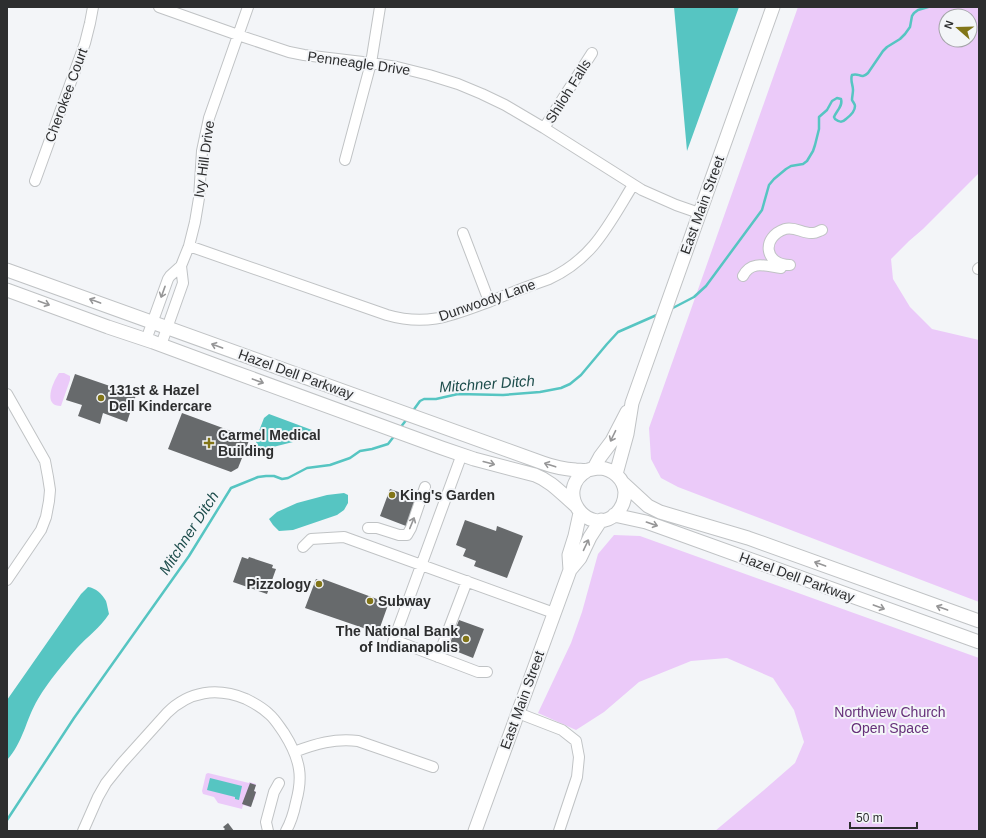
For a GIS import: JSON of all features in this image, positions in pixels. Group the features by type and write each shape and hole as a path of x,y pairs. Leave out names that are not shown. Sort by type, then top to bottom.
{"main road":[{"name":"East Main Street","path":"620,479 632,403 773,7"},
{"name":"Hazel Dell Parkway","path":"7,270 557,468 568,470 591,469"},
{"name":"Hazel Dell Parkway","path":"7,290 386,428 462,454 540,477 552,485 578,509"},
{"name":"East Main Street","path":"591,469 612,441 616,430 632,403"},
{"path":"600,468 606,469 620,479 625,493 623,503 621,508 610,518 601,520 588,518 578,509 573,492 575,483 580,475 591,469 600,468"},
{"name":"Hazel Dell Parkway","path":"620,479 650,508 660,512 741,536 979,621"},
{"name":"East Main Street","path":"570,570 569,555 575,536 578,509"},
{"name":"Hazel Dell Parkway","path":"614,515 646,522 979,642"},
{"name":"East Main Street","path":"475,831 570,570 580,558 590,537 601,520"}],"street":[{"name":"Cherokee Court","path":"35,182 85,43 93,7"},
{"name":"Penneagle Drive","path":"159,7 284,51 296,54 408,69 458,84 497,101 544,128 646,192 699,213"},
{"name":"Ivy Hill Drive","path":"146,340 168,279 181,266 189,246 197,210 202,151 206,129 248,7"},
{"path":"346,160 371,63 380,7"},
{"name":"Shiloh Falls","path":"544,128 592,53"},
{"name":"Dunwoody Lane","path":"189,246 386,315 402,319 416,320 441,318 457,314 555,276 578,261 598,240 633,185"},
{"path":"742,276 749,268 754,266 785,267 770,256 768,250 773,236 779,232 789,228 795,228 812,233 822,230"},
{"path":"463,233 489,301"},
{"name":"Ivy Hill Drive","path":"161,345 183,284 181,266"},
{"path":"7,394 44,461 50,490 46,517 41,530 7,580"},
{"path":"462,454 394,641 478,672 487,672"},
{"path":"368,528 377,528 400,535 406,535 411,528 425,487"},
{"path":"303,547 311,539 344,537 554,613"},
{"path":"438,656 467,581"},
{"path":"83,831 106,782 167,713 175,705 186,698 200,693 214,692 238,696 250,701 268,712 288,740 294,752 299,769 299,788 294,811 286,831"},
{"path":"518,713 562,730 576,741 579,757 577,777 558,831"},
{"path":"294,752 324,742 348,739 358,740 433,767"},
{"path":"268,831 266,822 274,792 279,783"}],"green space":[{"path":"798,7 979,7 979,173 891,259 893,279 910,307 932,329 979,340 979,602 678,487 661,478 651,459 649,428"},
{"path":"59,373 64,373 70,376 61,406 55,405 50,398 52,387"},
{"name":"Northview Church Open Space","path":"614,535 640,536 979,658 979,831 715,831 795,763 804,742 794,710 773,678 727,658 691,661 639,682 604,712 576,730 538,713 571,643 582,612 598,554"},
{"path":"208,773 256,784 254,800 252,800 250,807 243,805 242,809 218,803 214,797 203,794 202,791 206,774"}],"water":[{"path":"674,7 739,7 687,151"},
{"path":"269,414 312,430 314,433 313,437 265,449 259,447 256,442 259,431 264,418"},
{"path":"344,493 348,495 348,503 344,510 337,515 293,530 279,531 269,519 277,512 297,503 327,495"},
{"path":"88,587 96,590 103,596 106,601 109,614 98,628 77,648 46,686 34,707 21,739 7,760 7,700 81,594"},
{"path":"210,778 242,786 239,800 235,799 235,797 207,790"}],"building":[{"name":"131st & Hazel Dell Kindercare","path":"75,374 136,395 127,422 103,413 100,424 78,416 82,405 66,400"},
{"name":"Carmel Medical Building","path":"182,413 250,438 238,468 231,472 168,449"},
{"path":"390,489 410,496 409,499 415,500 406,526 380,516"},
{"path":"465,520 496,531 497,526 523,536 507,578 474,566 476,561 463,556 466,549 456,545"},
{"path":"242,557 248,559 249,557 273,565 272,568 276,569 267,594 233,582"},
{"path":"316,579 322,581 323,579 385,602 385,604 388,605 378,633 305,608"},
{"name":"The National Bank of Indianapolis","path":"459,620 484,629 473,658 448,648"},
{"path":"250,783 256,785 254,791 256,792 251,807 242,804"},
{"path":"228,823 234,831 223,831 225,829 223,827"}],"waterway":[{"name":"Mitchner Ditch","path":"669,310 694,297 706,286 762,210 769,185 774,179 791,166 803,164 807,161 815,145 819,129 819,117 827,110 832,101 837,98 841,99 840,106 834,117 836,120 840,122 843,121 852,113 855,106 852,100 852,75 866,75 883,51 905,34 910,27 914,13 928,7"},
{"name":"Mitchner Ditch","path":"412,412 420,401 424,399 436,399 458,394 503,395 540,392 561,388 570,384 581,375 618,332 659,314"},
{"name":"Mitchner Ditch","path":"400,428 407,419"},
{"name":"Mitchner Ditch","path":"7,820 74,718 189,556 231,488 258,477 274,476 282,479 288,478 307,468 330,465 350,458 360,451 388,444 395,435"}],"place":[{"name":"131st & Hazel Dell Kindercare","path":"101,398"},
{"name":"Carmel Medical Building","path":"209,443"},
{"name":"King's Garden","path":"392,495"},
{"name":"Pizzology","path":"319,584"},
{"name":"Subway","path":"370,601"},
{"name":"The National Bank of Indianapolis","path":"466,639"}]}
